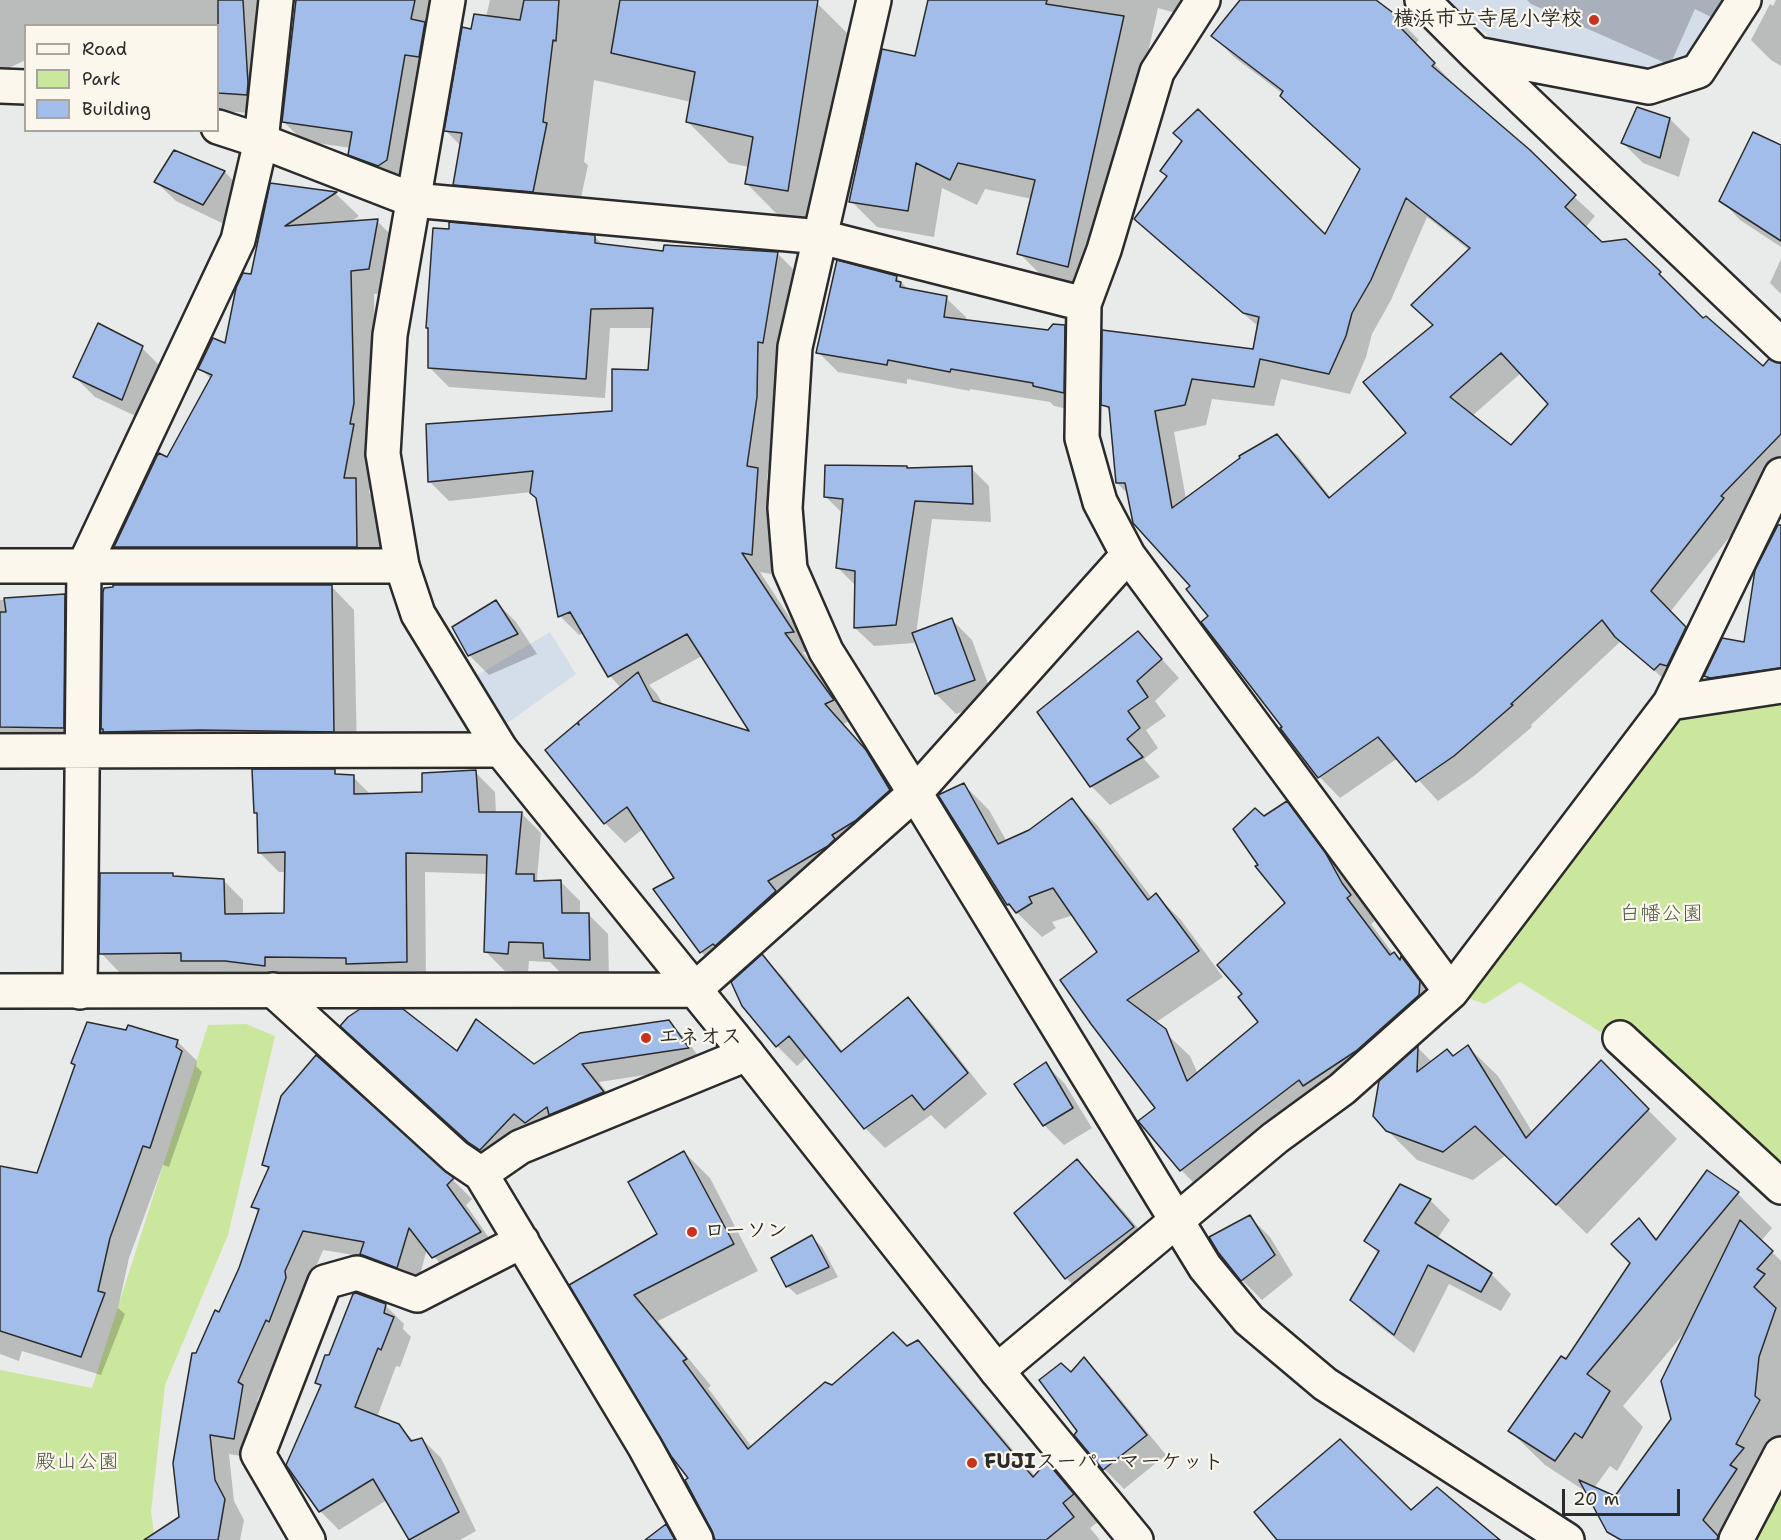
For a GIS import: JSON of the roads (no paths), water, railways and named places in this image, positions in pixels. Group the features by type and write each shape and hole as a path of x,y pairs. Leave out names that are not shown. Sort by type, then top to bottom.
{"street":[{"path":"80,992 84,566 238,240 261,141 276,0"},
{"path":"448,0 390,334 383,454 402,566 418,614 501,750 747,1054 997,1371 1136,1540"},
{"path":"874,0 795,347 785,508 790,569 826,651 1205,1267 1249,1320 1325,1384 1567,1540"},
{"path":"1203,0 1157,72 1104,250 1084,304 1082,438 1100,502 1128,555 1451,992"},
{"path":"1422,0 1781,345"},
{"path":"1476,54 1649,87 1698,71 1744,0"},
{"path":"0,86 24,87"},
{"path":"219,128 261,141 413,200 820,237 1084,304"},
{"path":"997,1371 1275,1138 1342,1089 1451,992 1670,703 1781,475"},
{"path":"0,991 694,990 915,793 1128,555"},
{"path":"0,567 402,566"},
{"path":"1670,703 1781,686"},
{"path":"0,751 501,750"},
{"path":"273,990 456,1157 481,1174 639,1437 696,1540"},
{"path":"1620,1038 1781,1187"},
{"path":"481,1174 520,1147 747,1054"},
{"path":"308,1540 258,1454 325,1282 357,1273 417,1295 522,1241"},
{"path":"1736,1540 1781,1454"}],"place":[{"name":"横浜市立寺尾小学校","path":"1594,20"},
{"name":"エネオス","path":"646,1038"},
{"name":"ローソン","path":"692,1232"},
{"name":"FUJIスーパーマーケット","path":"972,1463"}],"park label":[{"name":"白幡公園","path":"1661,915"},
{"name":"殿山公園","path":"77,1463"}]}
